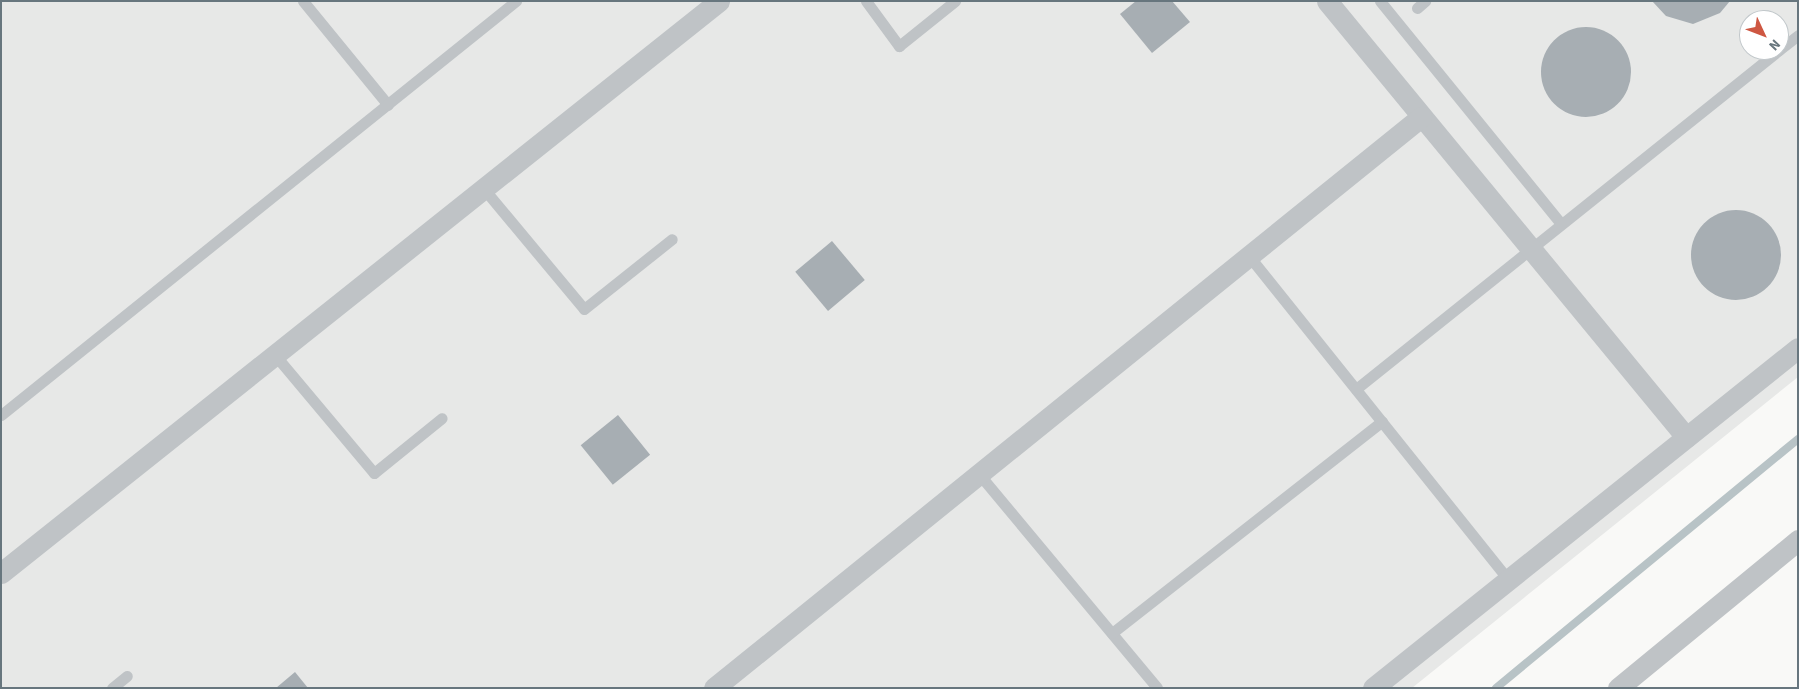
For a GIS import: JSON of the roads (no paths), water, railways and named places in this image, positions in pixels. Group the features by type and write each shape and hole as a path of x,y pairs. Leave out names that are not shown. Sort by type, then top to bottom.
{"street":[{"path":"1,573 719,1"},
{"path":"1327,1 1686,437"},
{"path":"714,688 1421,117"},
{"path":"1373,688 1798,348"},
{"path":"1618,688 1798,540"}],"lane":[{"path":"303,1 388,105"},
{"path":"1,416 516,1"},
{"path":"866,1 899,46 955,1"},
{"path":"1380,1 1561,224"},
{"path":"1356,389 1766,60"},
{"path":"484,189 584,309 672,239"},
{"path":"1249,256 1509,580"},
{"path":"275,355 374,473 442,418"},
{"path":"1112,633 1382,421"},
{"path":"979,474 1156,688"},
{"path":"112,688 127,676"}],"waterway":[{"path":"1496,688 1798,439"}]}
